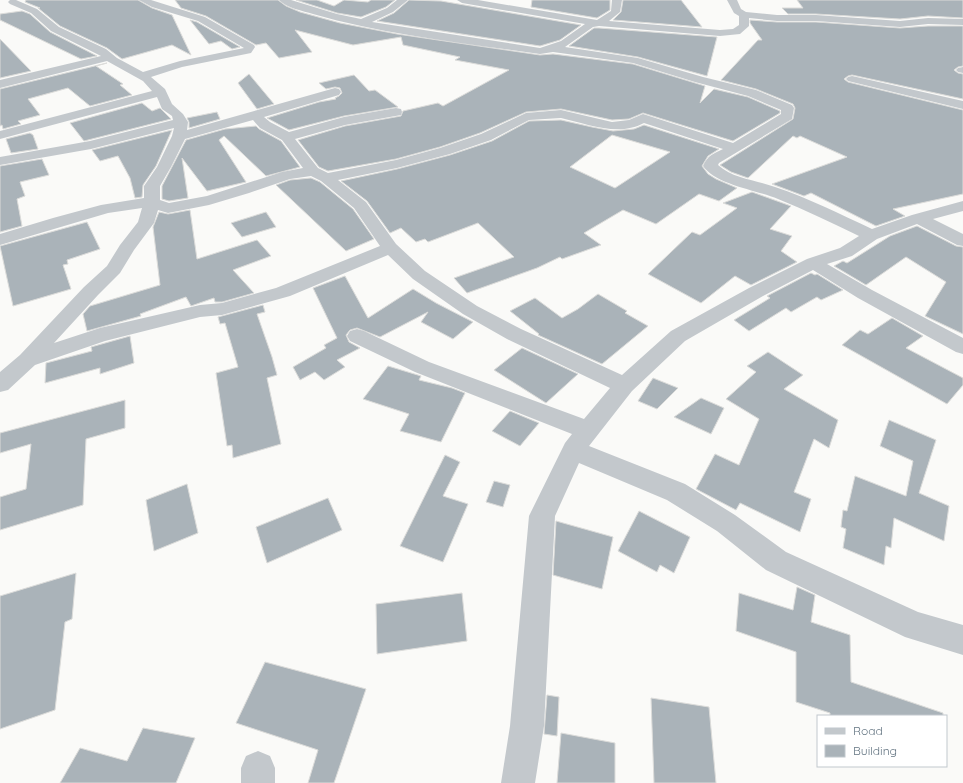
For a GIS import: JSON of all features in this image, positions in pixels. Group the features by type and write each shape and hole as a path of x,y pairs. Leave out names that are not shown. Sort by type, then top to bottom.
{"street":[{"path":"142,76 180,64 247,51 250,47 224,31 194,16 144,0"},
{"path":"284,0 316,12 363,22 540,51 565,43 590,25 599,23 615,12 617,0"},
{"path":"363,22 390,10 403,0"},
{"path":"462,0 539,8 599,23 720,33 736,32 740,30 744,26 744,15"},
{"path":"732,0 737,11 744,15 900,24 963,22"},
{"path":"0,384 27,360 91,291 114,269 126,249 146,223 152,202 152,186 164,167 180,129 177,114 166,106 161,92 142,76 109,57 102,51 55,29 34,11 14,2"},
{"path":"551,48 634,60 699,80 752,93 788,108 787,116 713,160 710,166 714,170 724,175 770,190 871,235"},
{"path":"0,84 109,57"},
{"path":"852,79 963,106"},
{"path":"0,135 161,92"},
{"path":"0,161 91,145 131,134 180,129 256,116 335,92"},
{"path":"287,137 344,121 396,112"},
{"path":"0,240 59,221 107,208 152,202 168,208 237,192 287,174 320,174 397,164 445,151 486,137 526,117 540,115 561,114 612,126 632,124 643,118 735,148"},
{"path":"256,116 265,125 287,137 320,174 360,205 390,248 419,275 470,310 514,334 624,385"},
{"path":"518,783 527,726 542,516 580,440 624,385 678,336 756,292 813,263 846,252 871,235 918,218 963,206"},
{"path":"918,218 963,242"},
{"path":"27,360 107,333 200,310 222,309 283,292 390,248"},
{"path":"813,263 865,294 963,347"},
{"path":"357,336 580,440 676,492 726,523 776,561 916,626 963,640"}],"building":[{"path":"26,0 138,0 152,8 172,15 191,55 172,45 122,59 107,48 60,26 38,8 40,8 25,2"},
{"path":"175,0 278,0 286,6 300,12 340,23 397,34 540,55 553,54 633,64 705,86 700,103 714,89 748,97 780,111 780,113 733,141 643,113 629,119 612,120 561,109 526,112 480,133 440,147 396,159 328,171 319,167 298,140 345,126 401,116 403,111 438,103 443,106 509,70 455,60 460,57 403,45 401,37 353,45 295,30 312,52 279,58 266,43 256,45 206,16 181,8"},
{"path":"296,0 317,0 334,6 344,0 368,2 371,0 395,0 386,7 361,17 337,13"},
{"path":"409,0 441,1 581,25 560,40 540,46 377,21 394,13"},
{"path":"532,0 610,0 610,10 597,18 531,7"},
{"path":"623,0 681,0 702,27 613,20 621,12"},
{"path":"797,0 963,0 963,18 928,16 900,19 816,14 788,14 782,8 803,8"},
{"path":"22,11 30,14 50,32 97,56 81,59 0,20 0,14"},
{"path":"190,20 197,22 240,47 232,49 221,41 209,44"},
{"path":"750,20 816,22 900,28 963,26 963,66 954,70 963,74 963,99 852,75 844,79 848,82 963,110 963,194 893,209 905,216 876,226 811,193 804,196 772,184 847,157 800,136 797,138 793,136 748,178 731,172 720,165 793,119 795,108 793,104 756,89 721,80 758,40 762,40 750,23"},
{"path":"594,28 717,37 707,76 638,57 569,46"},
{"path":"0,39 31,71 0,78"},
{"path":"107,63 96,66 123,84 120,85 132,95 90,106 68,88 28,99 40,115 18,121 21,124 3,129 2,125 0,126 0,89"},
{"path":"249,74 274,104 257,109 238,83"},
{"path":"354,75 369,91 375,90 398,107 344,116 289,130 267,118 319,102 336,99 335,98 342,93 340,88 335,87 326,89 319,83"},
{"path":"142,103 152,111 160,108 171,119 84,141 70,123"},
{"path":"217,112 220,119 189,128 187,118"},
{"path":"561,120 613,131 634,129 644,125 719,149 708,156 702,166 708,174 737,188 719,201 699,194 656,224 623,210 584,233 601,245 562,259 560,257 537,268 467,293 454,278 514,257 478,223 428,242 425,239 416,242 401,228 390,233 367,201 341,181 397,169 450,155 492,141 529,121","holes":["612,135 670,152 615,188 570,167"]},
{"path":"256,126 281,141 300,167 266,176 224,136 219,140 246,182 207,191 182,158 188,198 169,201 162,199 162,186 186,140 225,129"},
{"path":"172,130 156,166 143,185 142,197 135,198 130,178 118,156 100,161 92,150"},
{"path":"30,133 33,135 38,149 11,153 6,139"},
{"path":"42,159 49,175 20,182 25,196 17,199 22,226 0,232 0,166"},
{"path":"311,178 320,182 353,209 374,239 346,251 276,185 290,180"},
{"path":"752,192 791,206 770,229 792,236 781,251 797,262 751,285 735,276 701,303 648,274 692,232 700,235 737,208 723,203"},
{"path":"190,210 197,259 257,240 271,256 233,270 254,293 222,302 215,302 214,298 191,306 186,297 140,314 141,316 87,331 83,314 90,306 160,285 153,227 159,212 168,214"},
{"path":"266,212 276,227 242,237 231,223"},
{"path":"87,222 100,249 67,260 68,264 63,265 71,289 13,306 0,246"},
{"path":"917,226 956,246 963,247 963,334 925,316 946,282 906,257 866,285 834,266 843,261 847,263 890,236"},
{"path":"811,273 815,275 817,274 843,290 821,300 817,297 791,312 786,308 749,331 734,320 770,298 767,296"},
{"path":"345,276 368,318 413,289 473,322 453,339 421,322 428,312 380,337 357,328 350,330 346,335 349,342 360,348 337,360 345,367 324,380 315,372 300,380 293,367 326,348 324,345 337,338 313,288"},
{"path":"598,294 627,311 625,313 648,326 602,364 538,335 539,334 510,311 535,298 562,318 578,309"},
{"path":"263,305 265,312 257,314 277,375 267,378 281,444 233,458 232,445 227,446 216,373 238,367 225,323 220,324 218,317"},
{"path":"892,318 923,336 906,348 963,378 963,385 947,404 842,345 860,330 868,334"},
{"path":"130,336 134,363 100,374 100,368 45,383 46,363 92,351 91,347"},
{"path":"522,348 578,374 546,403 494,370"},
{"path":"768,352 803,375 784,389 838,420 829,448 814,439 794,492 811,499 800,532 740,503 736,510 696,489 715,454 739,465 759,419 726,399 756,372 747,366"},
{"path":"388,366 421,376 419,380 452,388 465,393 441,442 400,431 409,414 363,399"},
{"path":"653,378 678,388 657,409 638,401"},
{"path":"701,398 724,408 711,434 674,417"},
{"path":"125,400 125,428 86,439 83,505 0,530 0,497 26,489 31,444 0,453 0,433"},
{"path":"510,411 539,423 520,446 492,431"},
{"path":"889,420 936,440 919,493 949,506 944,541 894,518 891,548 886,546 884,565 843,548 846,529 841,527 843,510 847,511 855,476 906,496 913,461 880,446"},
{"path":"445,455 460,462 443,496 468,504 443,562 400,546"},
{"path":"494,481 510,485 503,507 486,502"},
{"path":"187,484 198,533 154,551 146,500"},
{"path":"328,498 342,530 267,563 256,527"},
{"path":"639,511 690,537 674,573 660,565 657,572 618,551"},
{"path":"556,521 613,537 602,589 553,575"},
{"path":"76,573 72,619 65,622 55,710 0,729 0,596"},
{"path":"797,587 815,595 811,622 850,635 851,682 943,713 943,715 830,715 830,713 796,702 796,652 736,631 739,593 793,610"},
{"path":"462,593 467,641 377,654 376,604"},
{"path":"265,662 366,689 334,783 308,783 318,750 236,723"},
{"path":"547,695 559,697 557,736 544,734"},
{"path":"651,698 709,707 716,783 654,783"},
{"path":"143,728 195,738 176,783 60,783 80,748 127,761"},
{"path":"561,733 615,743 615,783 557,783"}]}
